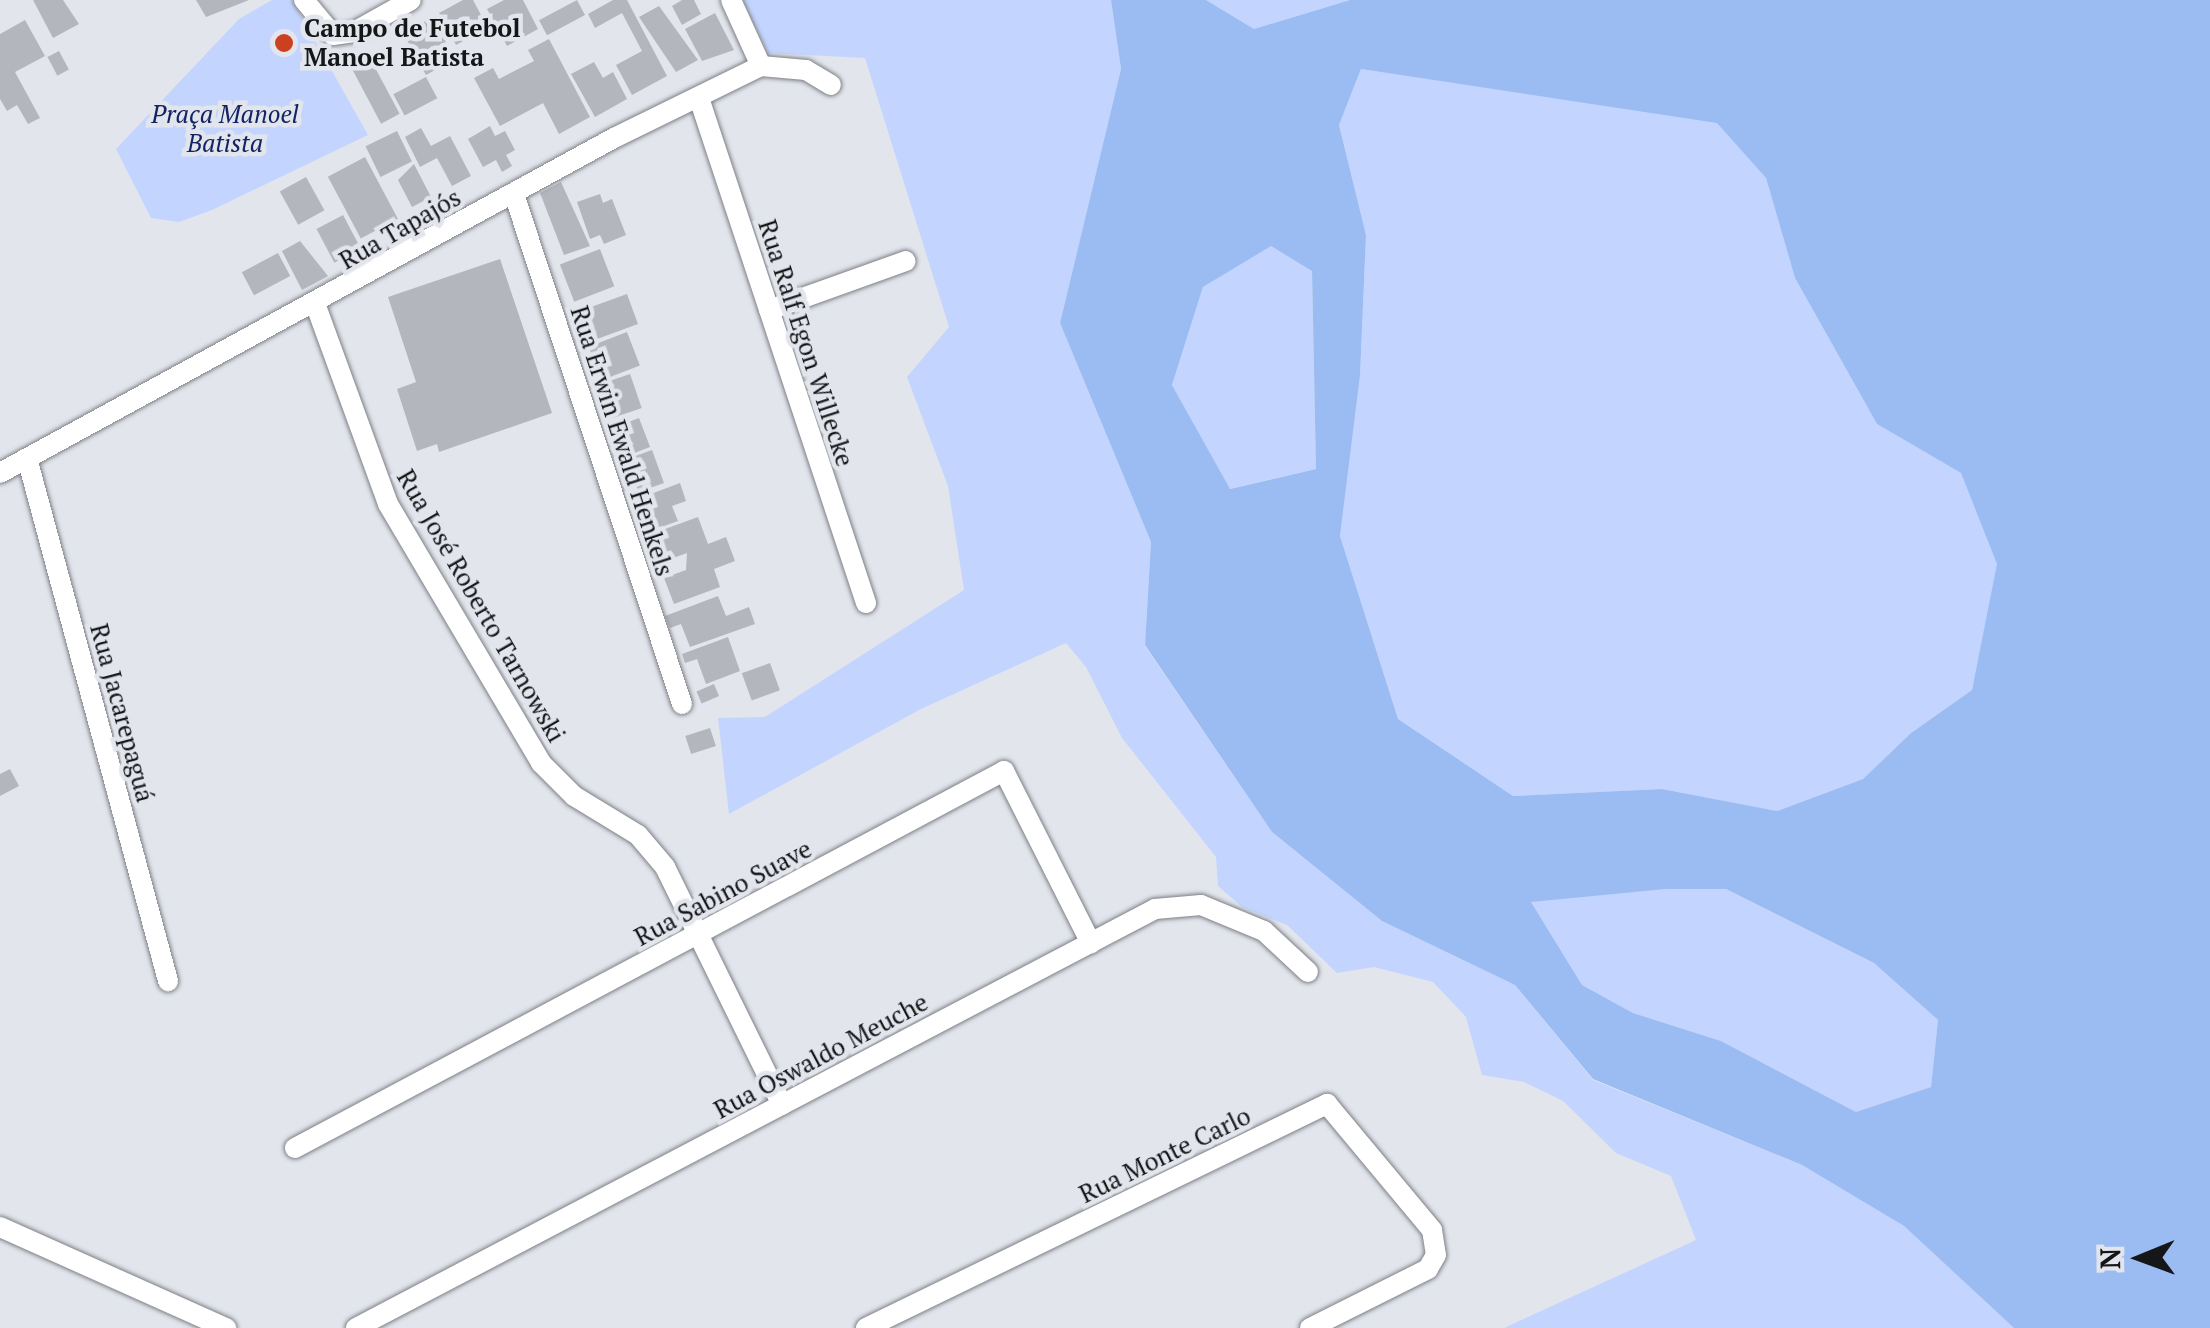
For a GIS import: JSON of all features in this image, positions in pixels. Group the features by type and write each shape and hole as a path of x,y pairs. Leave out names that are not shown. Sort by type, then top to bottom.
{"street":[{"path":"304,0 332,35 354,32 410,0"},
{"path":"731,0 761,66 806,70 831,85"},
{"name":"Rua Tapajós","path":"0,473 316,306 514,194 761,66"},
{"name":"Rua Ralf Egon Willecke","path":"699,98 866,603"},
{"name":"Rua Erwin Ewald Henkels","path":"514,194 682,704"},
{"path":"770,310 906,261"},
{"name":"Rua José Roberto Tarnowski","path":"316,306 388,504 541,762 574,796 638,835 666,868 782,1105"},
{"name":"Rua Jacarepaguá","path":"27,458 168,981"},
{"name":"Rua Sabino Suave","path":"295,1148 1004,771 1091,943"},
{"name":"Rua Oswaldo Meuche","path":"356,1328 1155,908 1201,906 1264,931 1308,972"},
{"name":"Rua Monte Carlo","path":"866,1328 1327,1104 1435,1242 1428,1269 1310,1328"},
{"path":"0,1227 226,1328"}],"green space":[{"name":"Praça Manoel Batista","path":"272,0 292,0 368,135 212,210 179,222 151,218 116,149 239,19"},
{"path":"742,0 1111,0 1121,69 1060,323 1151,542 1145,646 1272,832 1382,921 1515,985 1593,1080 1802,1165 1904,1226 2014,1328 1504,1328 1696,1240 1671,1176 1616,1153 1563,1101 1524,1082 1482,1075 1466,1017 1433,982 1374,967 1337,973 1287,925 1242,907 1218,886 1216,857 1122,738 1086,667 1066,643 921,709 729,814 718,718 765,717 964,590 948,486 907,377 949,327 865,58 768,53"},
{"path":"1206,0 1350,0 1254,29"},
{"path":"1361,69 1717,122 1766,178 1795,278 1877,424 1961,473 1998,564 1972,690 1911,733 1863,779 1777,811 1662,789 1513,796 1398,719 1340,536 1360,376 1366,235 1339,125"},
{"path":"1271,245 1312,270 1316,469 1229,489 1172,385 1203,287"},
{"path":"1665,889 1726,889 1874,963 1938,1020 1931,1087 1856,1112 1721,1041 1633,1013 1582,985 1530,901"}],"shaded area":[{"path":"1111,0 1206,0 1254,29 1350,0 2210,0 2210,1328 2014,1328 1904,1226 1802,1165 1593,1079 1515,985 1382,921 1272,832 1145,645 1151,542 1060,323 1121,69","holes":["1361,69 1717,123 1766,178 1795,278 1877,424 1961,473 1997,564 1972,690 1911,733 1863,779 1777,811 1662,789 1513,796 1398,719 1340,536 1360,376 1366,235 1339,125","1271,246 1312,271 1316,469 1230,489 1172,385 1203,287","1666,889 1726,889 1874,963 1938,1020 1931,1087 1856,1112 1721,1041 1633,1013 1582,985 1531,902"]}],"building":[{"path":"33,0 63,0 79,24 53,38"},
{"path":"196,0 249,0 206,17"},
{"path":"463,0 473,0 488,28 456,45 439,13"},
{"path":"504,0 523,0 538,29 507,46 487,9"},
{"path":"577,0 585,15 547,35 539,20"},
{"path":"613,0 627,0 667,76 632,95 616,65 642,51 622,13 595,28 588,14"},
{"path":"682,0 694,0 701,14 682,25 672,6"},
{"path":"659,6 698,60 676,72 639,17"},
{"path":"715,13 734,50 702,61 685,29"},
{"path":"433,17 446,42 433,50 442,66 426,75 403,33"},
{"path":"25,20 45,56 15,72 40,118 28,124 17,105 7,111 0,99 0,34"},
{"path":"549,39 590,117 559,134 543,103 500,126 474,78 493,68 499,79 534,61 528,50"},
{"path":"59,51 69,70 57,76 48,57"},
{"path":"371,60 400,114 381,124 352,70"},
{"path":"594,62 603,78 613,72 627,99 595,117 571,74"},
{"path":"426,77 437,98 405,116 393,94"},
{"path":"490,126 495,136 505,131 515,150 506,155 512,166 502,172 496,160 483,167 468,139"},
{"path":"421,128 431,146 450,136 471,176 452,186 437,158 420,167 405,137"},
{"path":"397,131 412,162 380,177 366,146"},
{"path":"365,157 398,219 361,239 328,177"},
{"path":"414,164 431,197 412,207 398,180"},
{"path":"306,177 324,210 298,225 280,192"},
{"path":"561,182 590,246 564,255 540,193"},
{"path":"600,194 603,203 612,199 626,235 604,244 600,235 590,239 577,202"},
{"path":"343,215 361,249 334,263 317,229"},
{"path":"300,241 328,276 302,290 282,251"},
{"path":"600,249 614,286 574,302 560,264"},
{"path":"278,253 290,276 254,295 242,272"},
{"path":"500,259 552,413 439,452 437,444 417,451 397,389 416,382 388,297"},
{"path":"627,294 638,324 594,340 583,310"},
{"path":"627,332 640,366 602,380 589,347"},
{"path":"630,374 642,408 612,418 601,384"},
{"path":"639,418 650,447 626,456 615,427"},
{"path":"652,450 664,483 639,492 627,459"},
{"path":"680,483 686,501 672,506 678,521 647,532 635,500"},
{"path":"698,517 708,544 726,537 735,561 714,569 720,587 674,604 664,578 686,570 687,553 657,564 646,536"},
{"path":"718,596 726,616 749,607 755,624 690,647 681,624 670,628 665,616"},
{"path":"728,637 740,671 706,684 697,659 685,663 682,654"},
{"path":"770,663 780,690 752,701 742,673"},
{"path":"714,684 719,696 702,703 697,691"},
{"path":"710,728 716,746 691,754 685,736"},
{"path":"10,769 19,786 0,796 0,774"}],"place":[{"name":"Campo de Futebol Manoel Batista","path":"284,43"}]}
